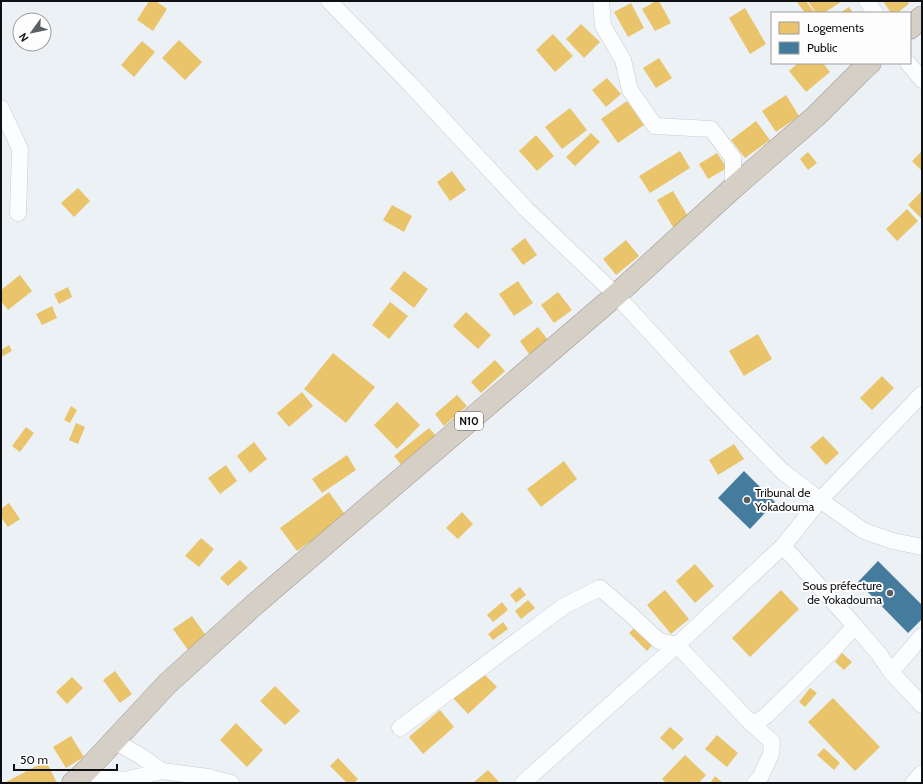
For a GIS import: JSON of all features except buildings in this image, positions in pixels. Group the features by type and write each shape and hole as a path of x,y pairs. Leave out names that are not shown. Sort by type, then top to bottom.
{"highway":[{"path":"911,27 922,17"},
{"name":"N10","path":"79,777 167,684 254,605 616,295 733,188 816,116 869,64"}],"street":[{"path":"329,1 410,84 526,210 616,295 712,399 784,472 864,531 922,548"},
{"path":"601,1 603,26 623,60 630,90 656,126 711,129 733,158 733,188"},
{"path":"867,1 874,12"},
{"path":"909,64 922,80"},
{"path":"1,108 20,149 18,213"},
{"path":"523,783 677,645 783,546 820,500 922,394"},
{"path":"783,546 855,626 879,654 891,672 922,705"},
{"path":"400,728 564,606 600,588 659,641 677,645 750,722 772,742 771,754 760,778 755,783"},
{"path":"750,722 757,722 767,715 834,649 855,626"},
{"path":"891,672 922,636"},
{"path":"114,741 162,770 231,783"},
{"path":"79,777 125,780 162,770"},
{"path":"913,783 922,773"}],"place":[{"name":"Tribunal de Yokadouma","path":"747,500"},
{"name":"Sous préfecture de Yokadouma","path":"890,593"}]}
